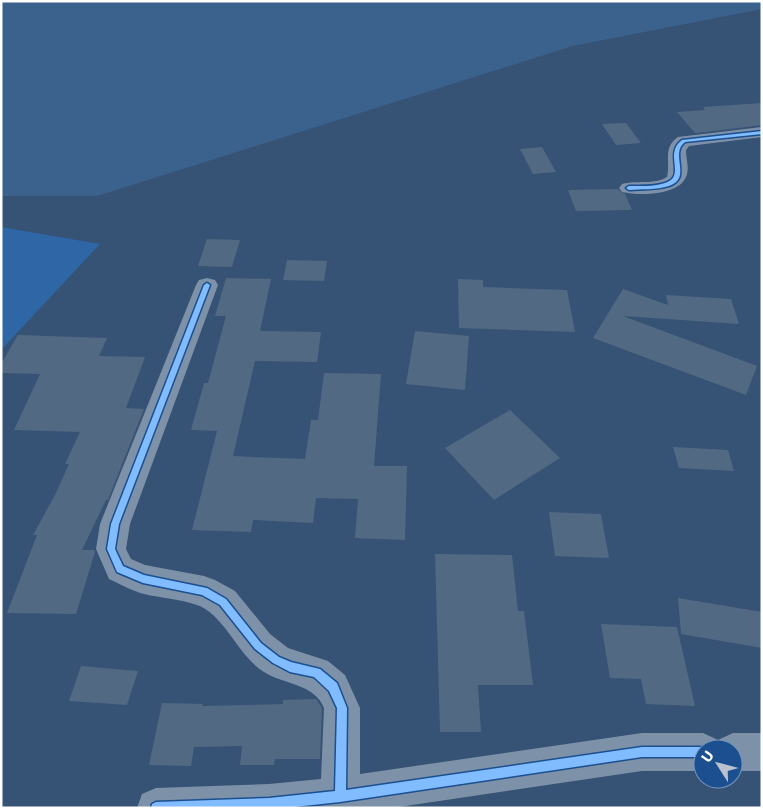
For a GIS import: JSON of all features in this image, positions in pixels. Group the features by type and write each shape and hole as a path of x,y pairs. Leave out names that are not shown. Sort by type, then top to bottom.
{"street":[{"path":"629,188 668,184 675,180 678,175 676,148 678,144 684,141 762,132"},
{"path":"208,285 115,524 111,550 120,569 143,579 204,591 222,602 258,646 276,660 290,668 316,673 333,687 342,708 340,796"},
{"path":"156,808 269,806 642,752 693,752"},
{"path":"743,752 762,752"}],"shaded area":[{"path":"1,1 762,1 762,9 573,46 97,196 1,196"},
{"path":"1,227 100,244 1,350"}],"building":[{"path":"762,103 762,125 706,132 695,133 677,112 705,110 703,107"},
{"path":"626,123 641,143 616,145 602,124"},
{"path":"542,147 556,172 533,174 520,149"},
{"path":"617,189 625,194 632,210 576,211 568,190"},
{"path":"207,239 240,240 232,267 198,266"},
{"path":"287,260 327,261 324,281 283,280"},
{"path":"226,278 271,279 260,331 321,332 317,362 255,361 233,456 305,459 311,420 318,420 324,373 381,374 374,466 407,466 405,540 355,538 358,499 316,498 313,523 253,520 251,532 192,530 217,431 191,430 204,383 208,383 226,316 215,316"},
{"path":"458,279 483,280 483,287 567,290 575,332 459,328"},
{"path":"623,289 668,305 666,295 731,299 739,324 623,316 757,366 746,395 593,338"},
{"path":"415,331 469,336 465,390 406,384"},
{"path":"18,335 107,338 99,356 145,357 126,408 144,409 108,500 106,500 82,550 94,550 95,552 76,614 7,613 37,535 33,535 55,495 69,464 65,464 80,432 14,430 40,374 1,373 1,364"},
{"path":"510,410 560,458 494,500 445,448"},
{"path":"673,447 728,450 734,471 679,468"},
{"path":"549,512 601,514 609,558 555,556"},
{"path":"435,554 512,555 518,611 524,611 533,685 478,685 481,732 440,732"},
{"path":"678,598 762,612 762,648 681,634"},
{"path":"601,624 677,627 695,706 646,704 641,679 610,678"},
{"path":"81,666 138,671 127,705 69,701"},
{"path":"316,699 322,708 320,759 275,759 274,765 240,765 242,746 194,747 191,766 149,765 162,703 203,704 202,706 283,704 283,700"}],"cycle path":[{"path":"629,188 660,186 675,180 678,175 677,150 684,141 762,132"},
{"path":"207,285 115,524 111,549 120,569 143,579 204,591 223,602 258,646 276,660 290,667 316,673 333,687 342,708 340,796"},
{"path":"156,808 269,804 340,796 642,752 693,752"}]}
